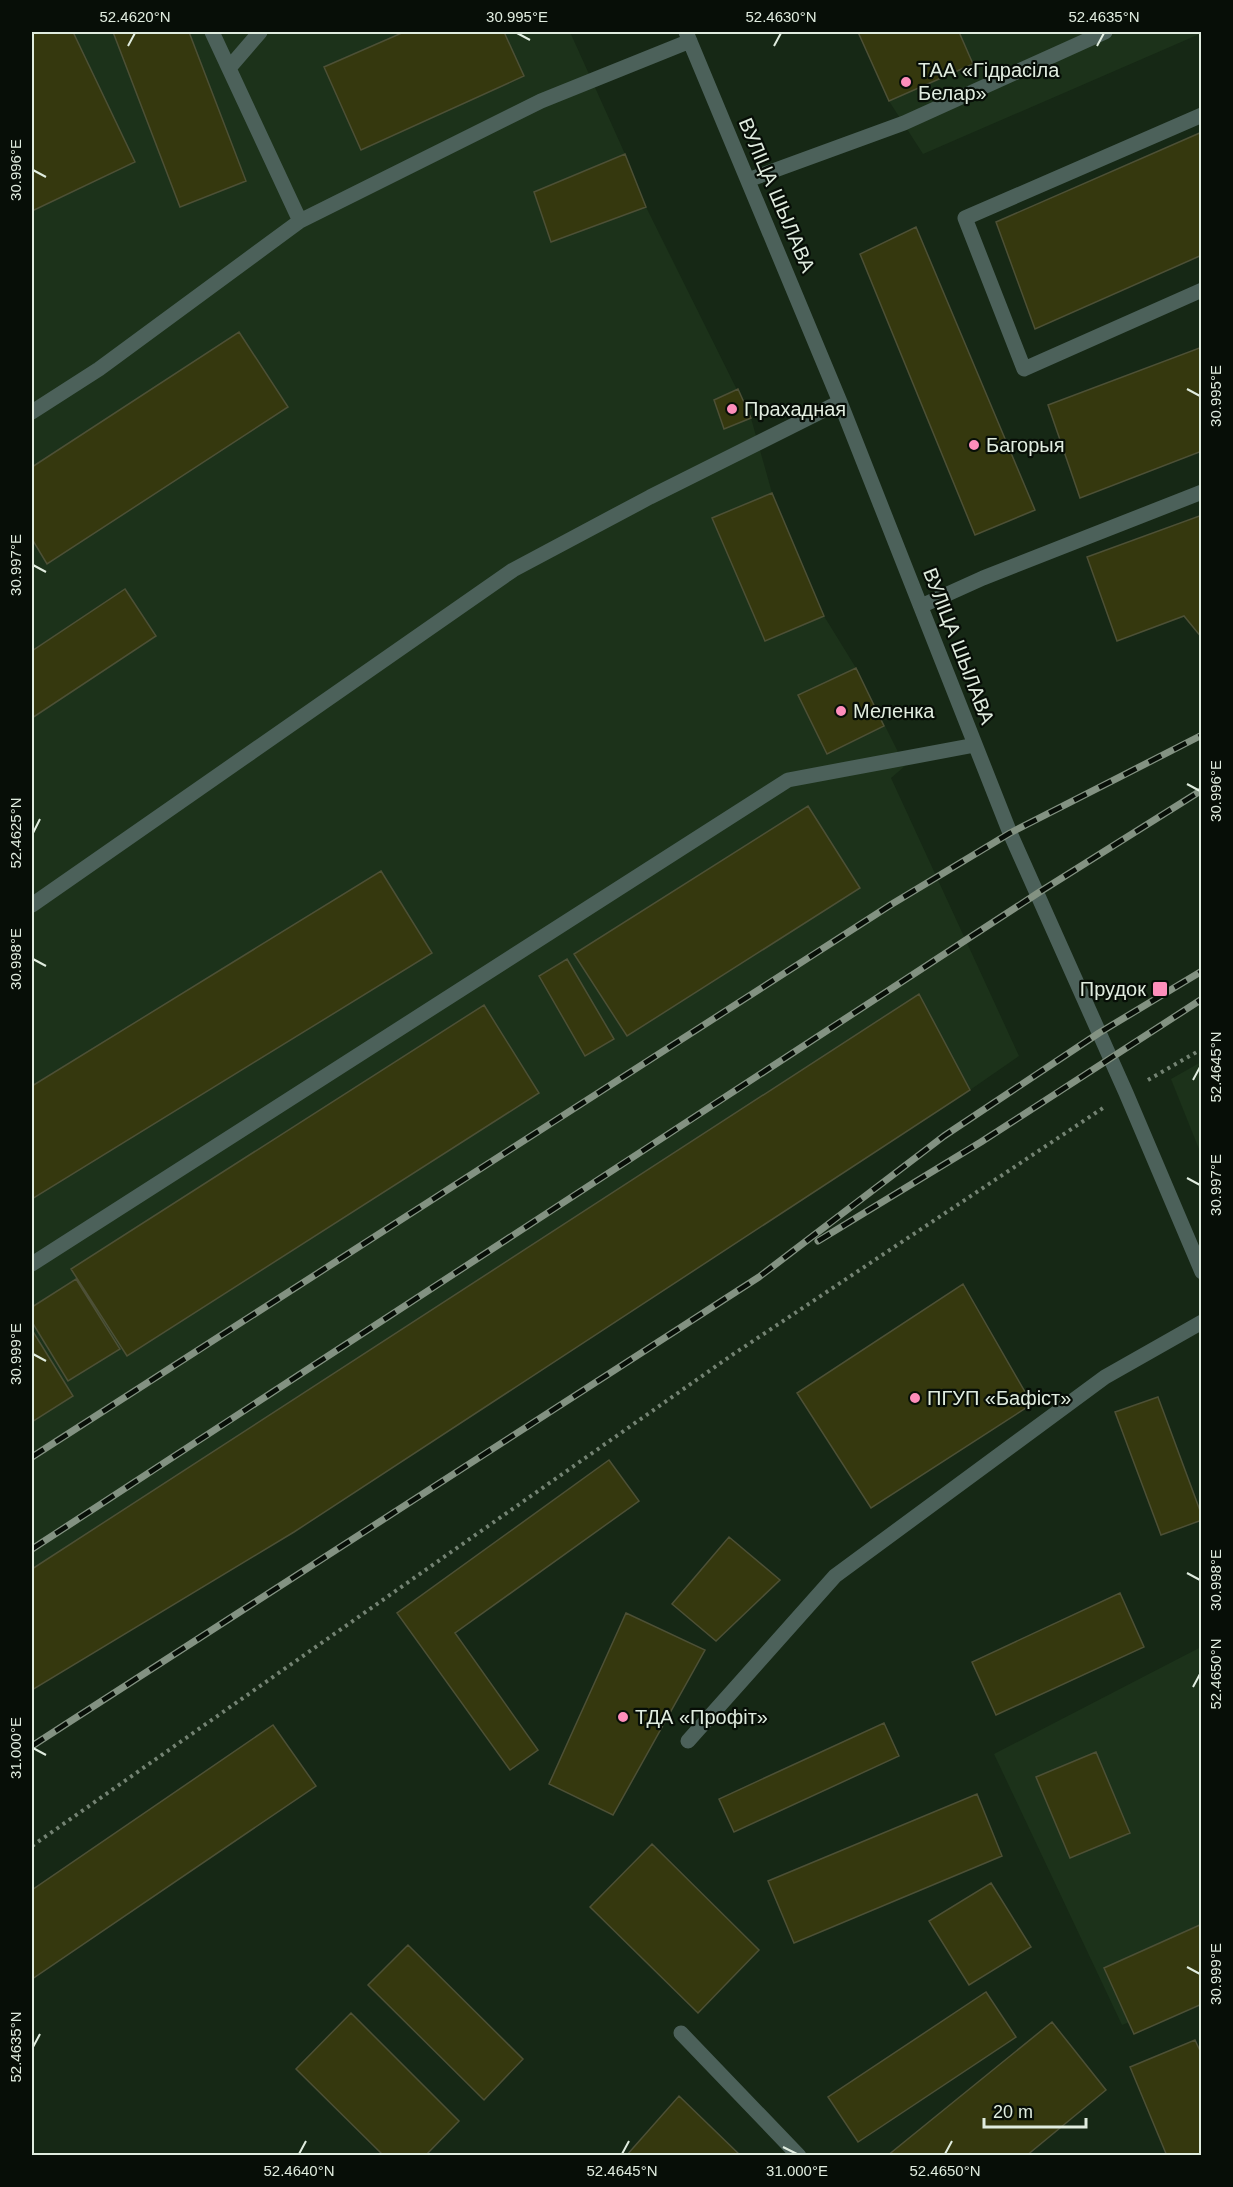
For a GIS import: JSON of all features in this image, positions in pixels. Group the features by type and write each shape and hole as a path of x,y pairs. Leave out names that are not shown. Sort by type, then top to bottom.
{"street":[{"path":"212,32 300,222"},
{"path":"229,68 260,32"},
{"path":"748,180 904,123 1105,32"},
{"path":"32,412 99,369 300,222 541,101 688,36"},
{"name":"ВУЛІЦА ШЫЛАВА","path":"688,36 840,402 1010,834 1126,1093 1202,1272"},
{"path":"1202,115 965,218 1024,369 1202,290"},
{"path":"32,905 513,570 650,496 840,402"},
{"path":"921,606 983,578 1202,492"},
{"path":"32,1264 788,780 975,745"},
{"path":"688,1741 835,1576 1105,1377 1202,1322"},
{"path":"681,2033 799,2156"}],"path":[{"path":"32,1845 732,1355 1126,1093 1202,1049"}],"shaded area":[{"path":"32,32 570,32 625,154 646,207 751,418 772,493 824,616 856,668 905,766 891,778 1019,1056 294,1532 32,1690"},
{"name":"ТАА «Гідрасіла Белар»","path":"858,32 1202,33 923,154 889,101"},
{"path":"1201,1062 1201,1154 1171,1079"},
{"path":"1201,1647 1201,1995 1122,2025 994,1754"}],"building":[{"path":"32,32 73,32 135,162 32,211"},
{"path":"113,32 189,32 246,181 180,207"},
{"path":"404,32 504,32 524,76 361,150 324,67"},
{"name":"ТАА «Гідрасіла Белар»","path":"858,32 959,32 973,64 889,101"},
{"path":"1202,132 1202,255 1035,329 996,222"},
{"path":"625,154 646,207 551,242 534,192"},
{"path":"916,227 1035,510 975,535 860,254"},
{"path":"239,332 288,407 47,564 32,539 32,467"},
{"path":"1202,347 1202,451 1080,498 1048,405"},
{"name":"Прахадная","path":"738,389 751,418 724,429 714,400"},
{"path":"772,493 824,616 765,641 712,518"},
{"path":"1202,515 1202,638 1184,616 1117,641 1087,557"},
{"path":"125,589 156,636 32,718 32,651"},
{"name":"Меленка","path":"856,668 884,726 827,754 798,695"},
{"path":"808,806 860,888 627,1036 574,954"},
{"path":"381,871 432,953 32,1199 32,1086"},
{"path":"567,959 614,1039 585,1056 539,976"},
{"path":"919,994 970,1090 294,1532 32,1690 32,1569"},
{"path":"484,1005 539,1093 127,1356 71,1269"},
{"path":"76,1279 120,1349 68,1381 32,1322 32,1307"},
{"name":"ПГУП «Бафіст»","path":"963,1284 1032,1404 871,1508 797,1393"},
{"path":"32,1330 73,1396 32,1422"},
{"path":"1158,1397 1202,1516 1202,1520 1161,1535 1115,1412"},
{"path":"609,1460 639,1501 455,1633 538,1750 510,1770 397,1613"},
{"path":"729,1537 780,1580 716,1641 672,1604"},
{"path":"1120,1593 1144,1647 996,1715 972,1662"},
{"name":"ТДА «Профіт»","path":"626,1613 705,1650 613,1815 549,1784"},
{"path":"884,1723 899,1756 734,1832 719,1799"},
{"path":"273,1725 316,1786 32,1979 32,1890"},
{"path":"1096,1752 1130,1833 1070,1858 1036,1777"},
{"path":"977,1794 1002,1856 794,1943 768,1881"},
{"path":"652,1844 759,1950 698,2013 590,1907"},
{"path":"991,1883 1031,1947 969,1985 929,1921"},
{"path":"1202,1924 1202,2004 1134,2034 1104,1968"},
{"path":"408,1945 523,2059 484,2100 368,1985"},
{"path":"986,1992 1016,2037 858,2142 828,2097"},
{"path":"351,2013 459,2121 425,2156 384,2156 296,2069"},
{"path":"1052,2022 1106,2090 1026,2156 887,2156"},
{"path":"1195,2040 1202,2055 1202,2156 1167,2156 1130,2067"},
{"path":"679,2096 741,2156 626,2156"}],"railway":[{"path":"32,1457 892,904 1010,833 1202,735"},
{"path":"32,1549 1038,893 1202,790"},
{"path":"32,1746 759,1277 944,1136 1099,1033 1202,971"},
{"path":"818,1241 981,1142 1202,999"}],"place":[{"name":"ТАА «Гідрасіла Белар»","path":"906,82"},
{"name":"Прахадная","path":"732,409"},
{"name":"Багорыя","path":"974,445"},
{"name":"Меленка","path":"841,711"},
{"name":"Прудок","path":"1160,989"},
{"name":"ПГУП «Бафіст»","path":"915,1398"},
{"name":"ТДА «Профіт»","path":"623,1717"}]}
